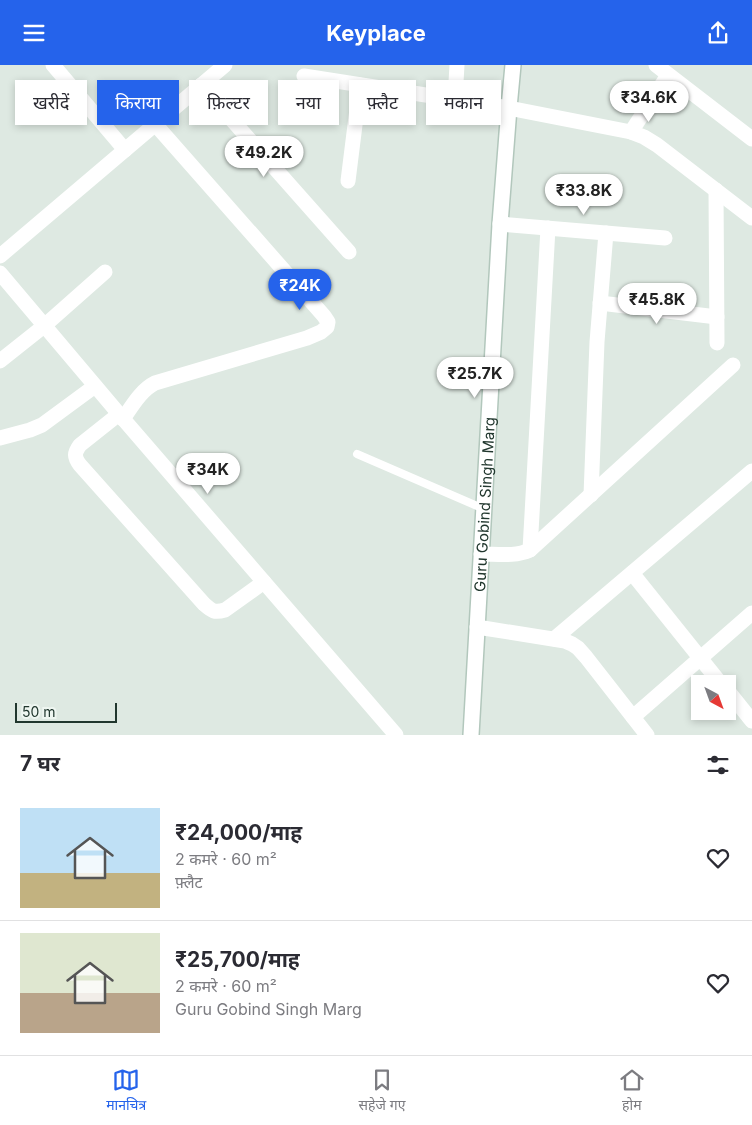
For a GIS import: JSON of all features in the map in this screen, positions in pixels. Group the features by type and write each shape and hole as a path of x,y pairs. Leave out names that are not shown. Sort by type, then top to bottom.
{"street":[{"path":"53,65 124,150"},
{"path":"207,80 225,65"},
{"path":"456,80 457,65"},
{"name":"Guru Gobind Singh Marg","path":"471,735 500,224 513,65"},
{"path":"656,65 752,139"},
{"path":"631,132 668,75"},
{"path":"304,76 349,83"},
{"path":"179,104 189,95"},
{"path":"501,106 631,132 644,137 752,218"},
{"path":"0,256 154,125"},
{"path":"156,125 324,316 328,322 327,327 307,338 155,383 148,387 121,417 80,445 75,452 75,458 204,605 212,611 218,612 225,609 264,582"},
{"path":"236,125 349,252"},
{"path":"348,181 355,125"},
{"path":"716,190 717,343"},
{"path":"500,224 665,238"},
{"path":"530,550 548,228"},
{"path":"591,495 597,343 606,233"},
{"path":"0,361 44,326 105,272"},
{"path":"0,273 121,417 396,735"},
{"path":"600,303 717,317"},
{"path":"481,554 514,555 530,550 733,365"},
{"path":"0,438 42,425 95,386"},
{"path":"554,639 752,471"},
{"path":"632,573 714,675"},
{"path":"633,717 752,613"},
{"path":"477,627 554,639 572,644 578,648 647,735"},
{"path":"736,701 752,721"}],"lane":[{"path":"357,454 484,509"}]}
